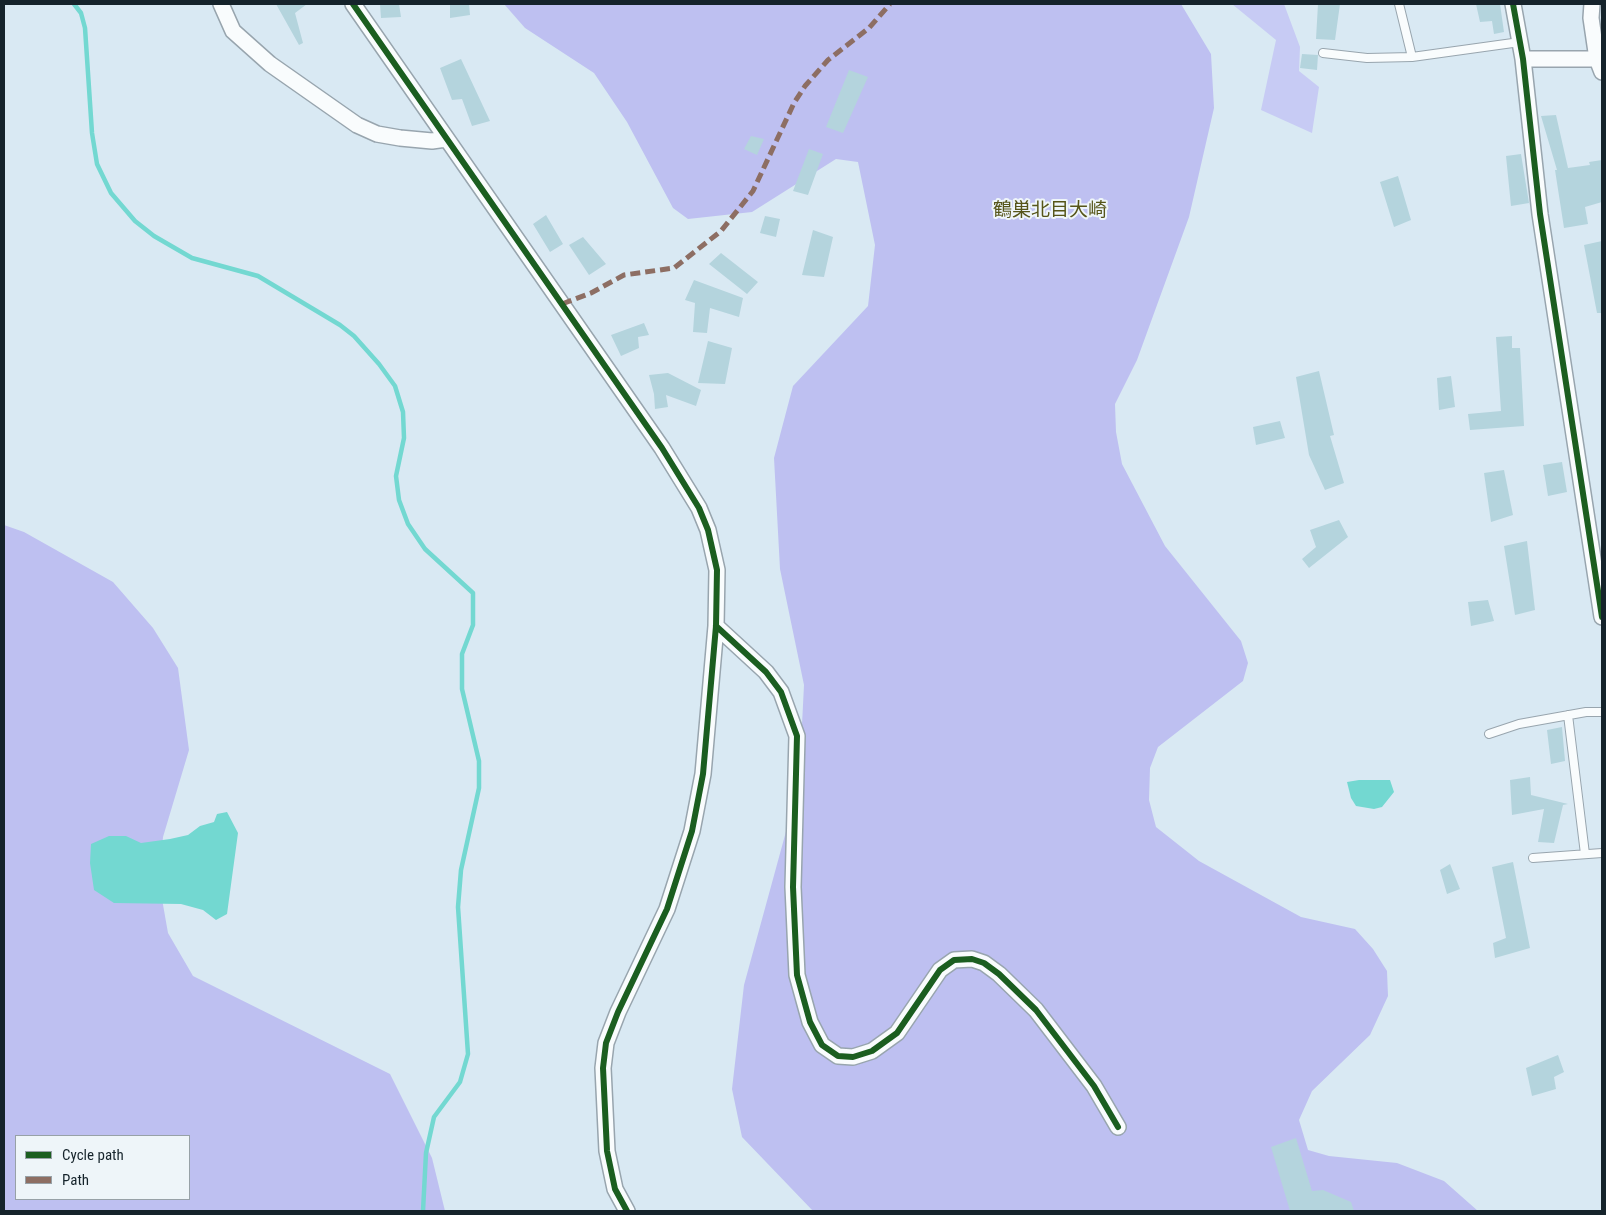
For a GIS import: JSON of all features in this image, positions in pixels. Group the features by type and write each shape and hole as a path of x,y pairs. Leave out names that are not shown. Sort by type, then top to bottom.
{"street":[{"path":"221,4 233,31 255,51 270,64 357,125 377,134 400,138 432,141 446,139"},
{"path":"353,4 602,360 700,508 708,530 717,570 716,626 703,774 692,831 667,909 606,1043 603,1077 607,1151 616,1190 626,1211"},
{"path":"1513,4 1523,59 1540,214 1602,617"},
{"path":"1523,59 1601,63 1591,18 1592,4"},
{"path":"716,626 766,672 781,692 797,736 793,887 798,975 810,1022 822,1045 838,1056 853,1057 872,1051 897,1033 940,970 954,960 972,959 984,963 999,974 1036,1010 1094,1086 1118,1127"}],"lane":[{"path":"1399,4 1412,57"},
{"path":"1323,53 1367,58 1412,57 1520,42"},
{"path":"1489,734 1519,724 1586,712 1602,712"},
{"path":"1568,715 1585,854"},
{"path":"1533,858 1602,853"}],"shaded area":[{"path":"504,4 1181,4 1211,54 1214,108 1189,217 1137,360 1115,404 1116,432 1122,464 1165,546 1241,641 1248,663 1243,681 1158,747 1150,768 1149,800 1156,827 1199,861 1301,917 1355,929 1373,949 1387,971 1388,996 1370,1035 1312,1091 1299,1120 1308,1150 1329,1156 1397,1163 1444,1181 1478,1211 813,1211 742,1137 732,1089 744,985 799,784 804,685 780,569 774,458 793,386 868,306 875,245 858,162 836,159 752,212 688,219 673,208 627,122 594,73 525,28"},
{"path":"1232,4 1284,4 1300,47 1299,71 1319,87 1312,133 1261,110 1276,40"},
{"path":"4,525 24,532 113,582 153,628 178,668 189,750 163,837 159,882 168,933 193,976 390,1074 432,1158 445,1211 4,1211"},
{"path":"1390,780 1394,792 1382,807 1374,809 1356,806 1351,798 1347,782"},
{"path":"227,812 238,833 227,914 216,920 203,910 181,904 114,903 94,890 90,863 91,844 109,836 126,836 141,843 188,835 200,826 214,822 217,814"}],"building":[{"path":"276,4 307,4 295,13 303,43 299,45"},
{"path":"380,4 399,4 401,17 381,18"},
{"path":"450,4 469,4 470,15 450,18"},
{"path":"1318,4 1340,4 1335,40 1316,39"},
{"path":"1476,4 1500,4 1504,32 1494,34 1492,21 1480,22"},
{"path":"1302,54 1318,55 1317,70 1300,68"},
{"path":"461,59 490,121 472,126 462,99 452,100 440,68"},
{"path":"849,70 868,77 843,133 826,127"},
{"path":"1556,115 1568,168 1590,165 1589,162 1602,160 1602,202 1585,207 1588,224 1564,228 1555,170 1557,170 1541,116"},
{"path":"751,136 764,139 757,155 744,149"},
{"path":"809,149 823,154 808,195 793,191"},
{"path":"1521,154 1529,203 1511,206 1506,156"},
{"path":"1398,176 1411,220 1394,227 1380,182"},
{"path":"546,215 563,244 550,252 533,224"},
{"path":"765,216 780,219 776,237 760,233"},
{"path":"813,230 833,237 824,277 802,275"},
{"path":"583,237 606,264 589,275 569,245"},
{"path":"1602,241 1602,313 1597,313 1584,245"},
{"path":"721,253 758,282 747,294 709,264"},
{"path":"694,280 743,298 739,317 710,308 707,333 693,332 695,303 685,300"},
{"path":"644,323 649,335 638,337 639,348 621,356 611,335"},
{"path":"1512,336 1512,348 1520,348 1524,426 1470,430 1468,414 1501,411 1496,337"},
{"path":"708,341 732,348 725,384 698,383"},
{"path":"1319,371 1334,435 1330,436 1344,483 1325,490 1309,455 1296,377"},
{"path":"668,373 701,390 696,406 666,395 668,407 655,409 654,394 649,375"},
{"path":"1451,376 1455,407 1439,410 1437,378"},
{"path":"1280,421 1285,438 1256,445 1253,427"},
{"path":"1562,462 1567,492 1548,496 1543,465"},
{"path":"1504,470 1513,515 1491,522 1484,473"},
{"path":"1339,520 1348,537 1309,568 1302,559 1316,547 1310,530"},
{"path":"1527,541 1535,610 1515,615 1504,546"},
{"path":"1488,600 1494,621 1471,626 1468,602"},
{"path":"1562,727 1565,761 1551,764 1547,730"},
{"path":"1530,777 1531,795 1568,804 1563,805 1554,843 1538,842 1544,809 1512,815 1510,780"},
{"path":"1513,862 1530,948 1495,958 1493,943 1506,938 1492,867"},
{"path":"1450,864 1460,889 1447,894 1440,870"},
{"path":"1558,1055 1564,1072 1554,1077 1556,1089 1532,1096 1526,1068"},
{"path":"1296,1138 1312,1191 1323,1190 1351,1202 1354,1211 1290,1211 1271,1147"}],"waterway":[{"path":"74,4 81,13 85,28 92,133 97,164 111,193 135,221 154,236 192,258 258,276 340,325 354,336 379,364 395,386 403,412 404,438 396,476 399,500 408,524 425,549 473,593 473,625 462,654 462,689 479,761 479,788 461,870 458,907 468,1054 460,1082 434,1117 426,1153 423,1211"}],"marked path":[{"path":"562,304 591,293 624,275 674,268 721,231 753,191 794,103 805,86 828,60 869,28 890,4"}],"cycle path":[{"path":"353,4 662,448 699,508 708,530 717,570 716,626 703,774 692,831 667,909 618,1012 606,1043 603,1068 607,1151 615,1189 627,1211"},
{"path":"1513,4 1523,59 1540,214 1602,617"},
{"path":"716,626 766,672 781,692 797,736 793,887 797,975 810,1022 822,1045 838,1056 853,1057 872,1051 897,1033 940,970 954,960 972,959 984,963 999,974 1036,1010 1094,1086 1118,1127"}],"district":[{"name":"鶴巣北目大崎","path":"1050,211"}]}
